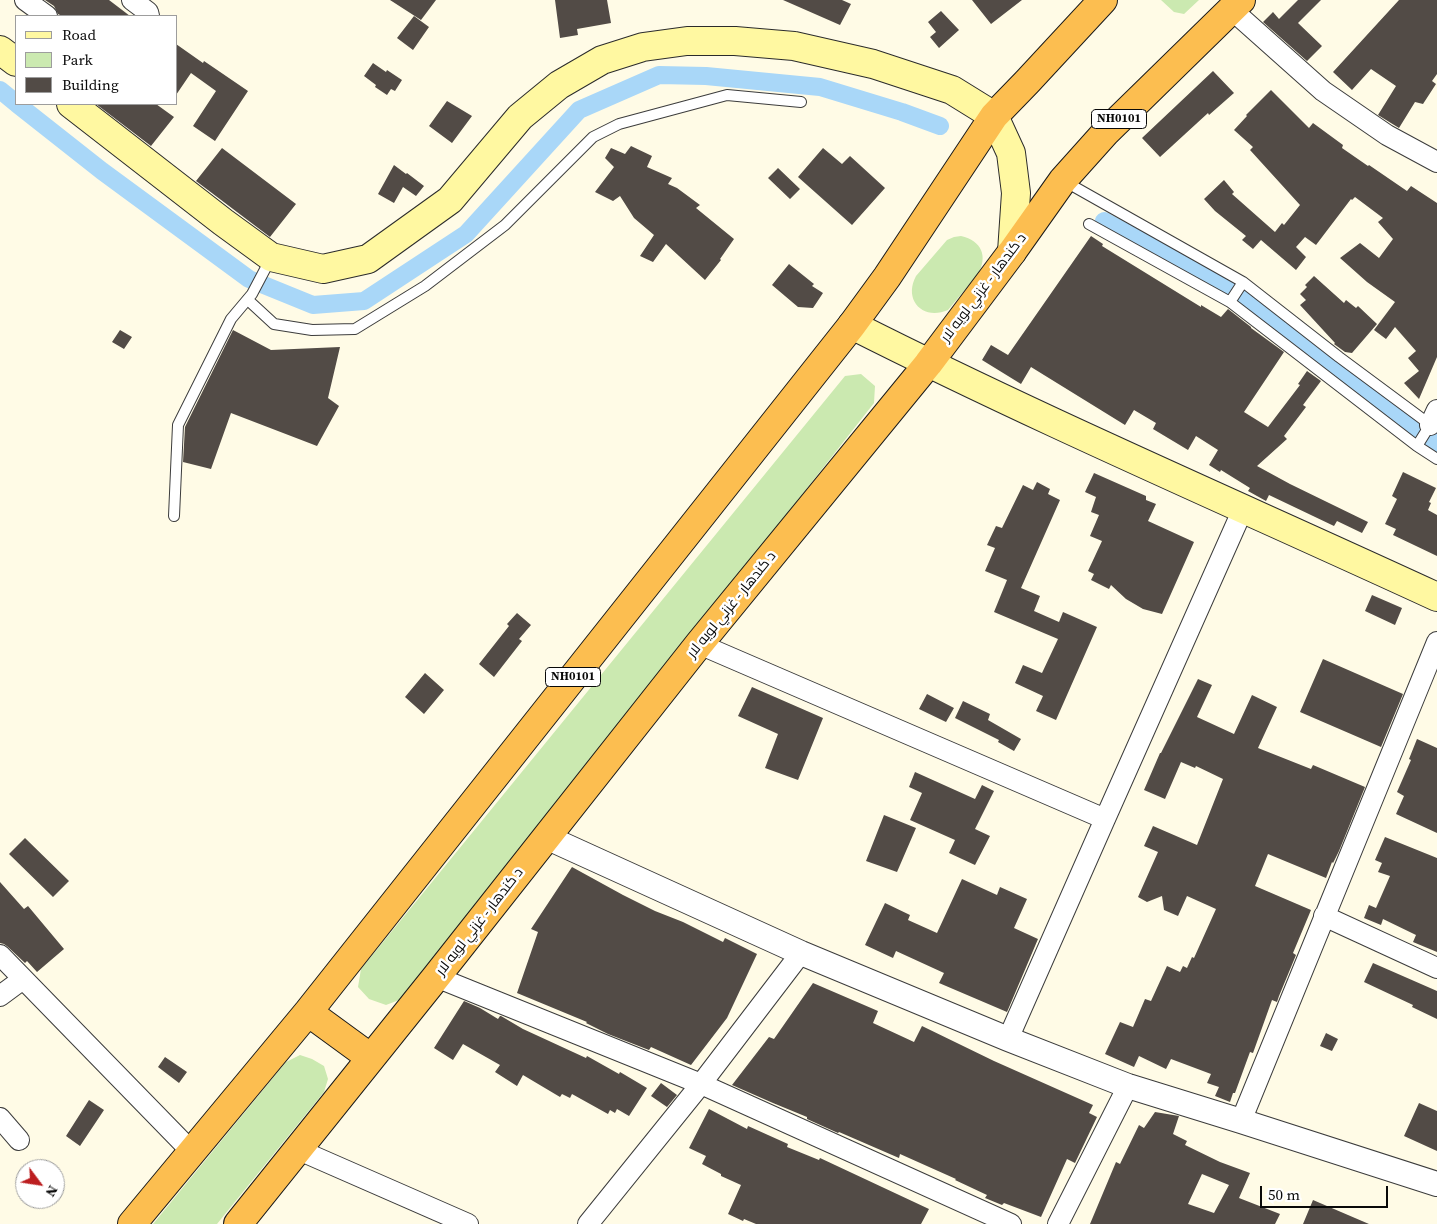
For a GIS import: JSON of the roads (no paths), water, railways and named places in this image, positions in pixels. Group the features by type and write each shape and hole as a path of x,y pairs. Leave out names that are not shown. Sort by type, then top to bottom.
{"highway":[{"name":"NH0101","path":"132,1224 308,1012 852,325 887,277 994,116 1103,0"},
{"name":"د کندهار - غزني لويه لار","path":"238,1224 699,644 928,364 1063,180 1106,132 1236,5"},
{"path":"308,1012 371,1058"}],"main road":[{"path":"81,106 223,222 267,265 323,270 368,259 450,200 520,117 559,85 602,60 643,47 687,42 735,42 794,46 873,64 952,90 994,116 1011,153 1016,193 1012,252"},
{"path":"0,50 15,61"},
{"path":"852,325 928,364 1437,597"}],"street":[{"path":"25,0 46,15"},
{"path":"132,0 148,12 149,15"},
{"path":"1236,5 1323,91 1387,135 1437,162"},
{"path":"1008,1039 1243,509"},
{"path":"1240,1121 1437,642"},
{"path":"699,644 1104,819"},
{"path":"546,837 801,953 1008,1039 1128,1086 1437,1184"},
{"path":"1324,916 1437,968"},
{"path":"588,1224 701,1084 801,953"},
{"path":"0,955 192,1152"},
{"path":"436,977 701,1084 1011,1224"},
{"path":"0,996 23,979"},
{"path":"1058,1224 1128,1086"},
{"path":"0,1118 19,1140"},
{"path":"298,1150 468,1224"}],"lane":[{"path":"250,297 274,324 312,330 355,329 425,286 506,225 593,137 620,124 727,96 801,102"},
{"path":"1063,180 1243,282 1339,357 1433,424 1417,446"},
{"path":"1089,224 1230,302 1417,446 1437,458"},
{"path":"174,516 178,425 231,320 250,297 267,265"},
{"path":"1230,302 1243,282"}],"waterway":[{"path":"18,105 102,171 249,279 313,305 364,301 466,234 579,110 659,75 706,76 820,87 902,112 940,126"},
{"path":"0,90 15,102"},
{"path":"1104,221 1222,284 1437,443"}]}
